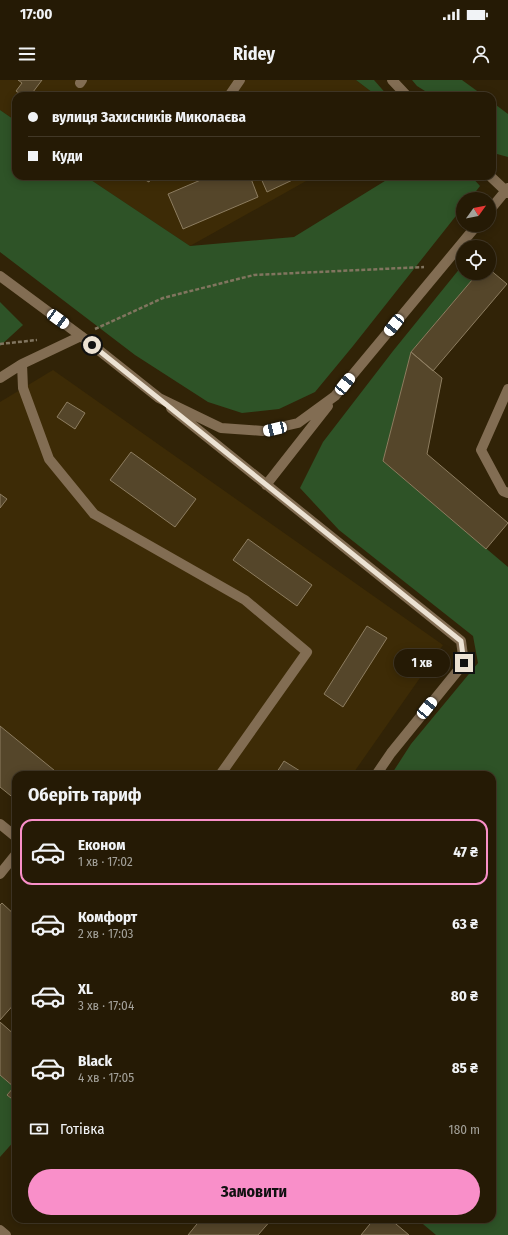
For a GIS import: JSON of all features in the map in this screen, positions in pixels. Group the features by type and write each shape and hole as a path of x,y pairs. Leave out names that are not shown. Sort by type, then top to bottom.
{"street":[{"path":"232,92 240,80"},
{"path":"392,80 403,92"},
{"path":"495,180 507,191 496,203"},
{"path":"266,485 335,396 471,232"},
{"path":"0,276 81,336 461,641 464,663 391,753 379,771"},
{"path":"0,378 22,364 81,336"},
{"path":"22,364 23,388 49,459 94,514 245,600 307,652 223,771"},
{"path":"508,389 481,450 503,491 508,493"},
{"path":"159,398 221,428 263,431 298,423 335,396"},
{"path":"0,824 12,834"},
{"path":"0,874 12,859"},
{"path":"0,1230 6,1235"}],"path":[{"path":"81,336 163,298 254,275 442,266"}],"shaded area":[{"path":"0,80 356,80 372,92 12,92 12,118 0,110"},
{"path":"91,180 308,180 190,246"},
{"path":"53,370 443,645 355,771 55,771 0,726 0,402"}],"green space":[{"path":"356,80 374,80 384,92 372,92"},
{"path":"412,80 462,80 478,92 427,92 417,86"},
{"path":"496,105 508,114 508,157 497,154"},
{"path":"0,110 12,118 12,180 91,180 190,246 294,237 387,180 475,180 480,186 475,192 456,192 456,216 315,392 279,409 242,413 208,402 135,355 0,252"},
{"path":"456,273 456,280 472,280 411,352 383,461 508,567 508,1235 436,1235 422,1223 496,1223 496,771 394,771 411,744 478,663 473,636 339,530 300,488 323,442 393,351"},
{"path":"0,302 23,325 0,346"},
{"path":"0,1075 12,1085 12,1089 7,1095 12,1099 12,1144 0,1157"}],"building":[{"path":"18,80 42,80 33,92 16,91 22,83"},
{"path":"201,180 252,180 258,197 183,229 168,194"},
{"path":"262,180 292,180 267,192"},
{"path":"496,275 507,284 433,371 411,352 472,280 496,280"},
{"path":"411,352 442,378 427,454 508,523 486,549 383,461"},
{"path":"67,402 85,413 75,429 57,417"},
{"path":"131,452 196,499 175,527 110,480"},
{"path":"0,494 7,499 0,508"},
{"path":"248,539 312,585 297,606 233,560"},
{"path":"367,626 387,638 343,707 324,694"},
{"path":"0,726 55,771 12,771 12,797 0,787"},
{"path":"284,761 300,771 278,771"},
{"path":"2,903 12,912 12,1006 0,1020 0,905"},
{"path":"0,1022 12,1032 12,1085 0,1075"},
{"path":"12,1089 12,1099 7,1095"},
{"path":"198,1223 268,1223 258,1235 188,1235"},
{"path":"371,1223 395,1223 409,1235 361,1235"}],"route":[{"path":"92,345 461,641 464,663"}]}
